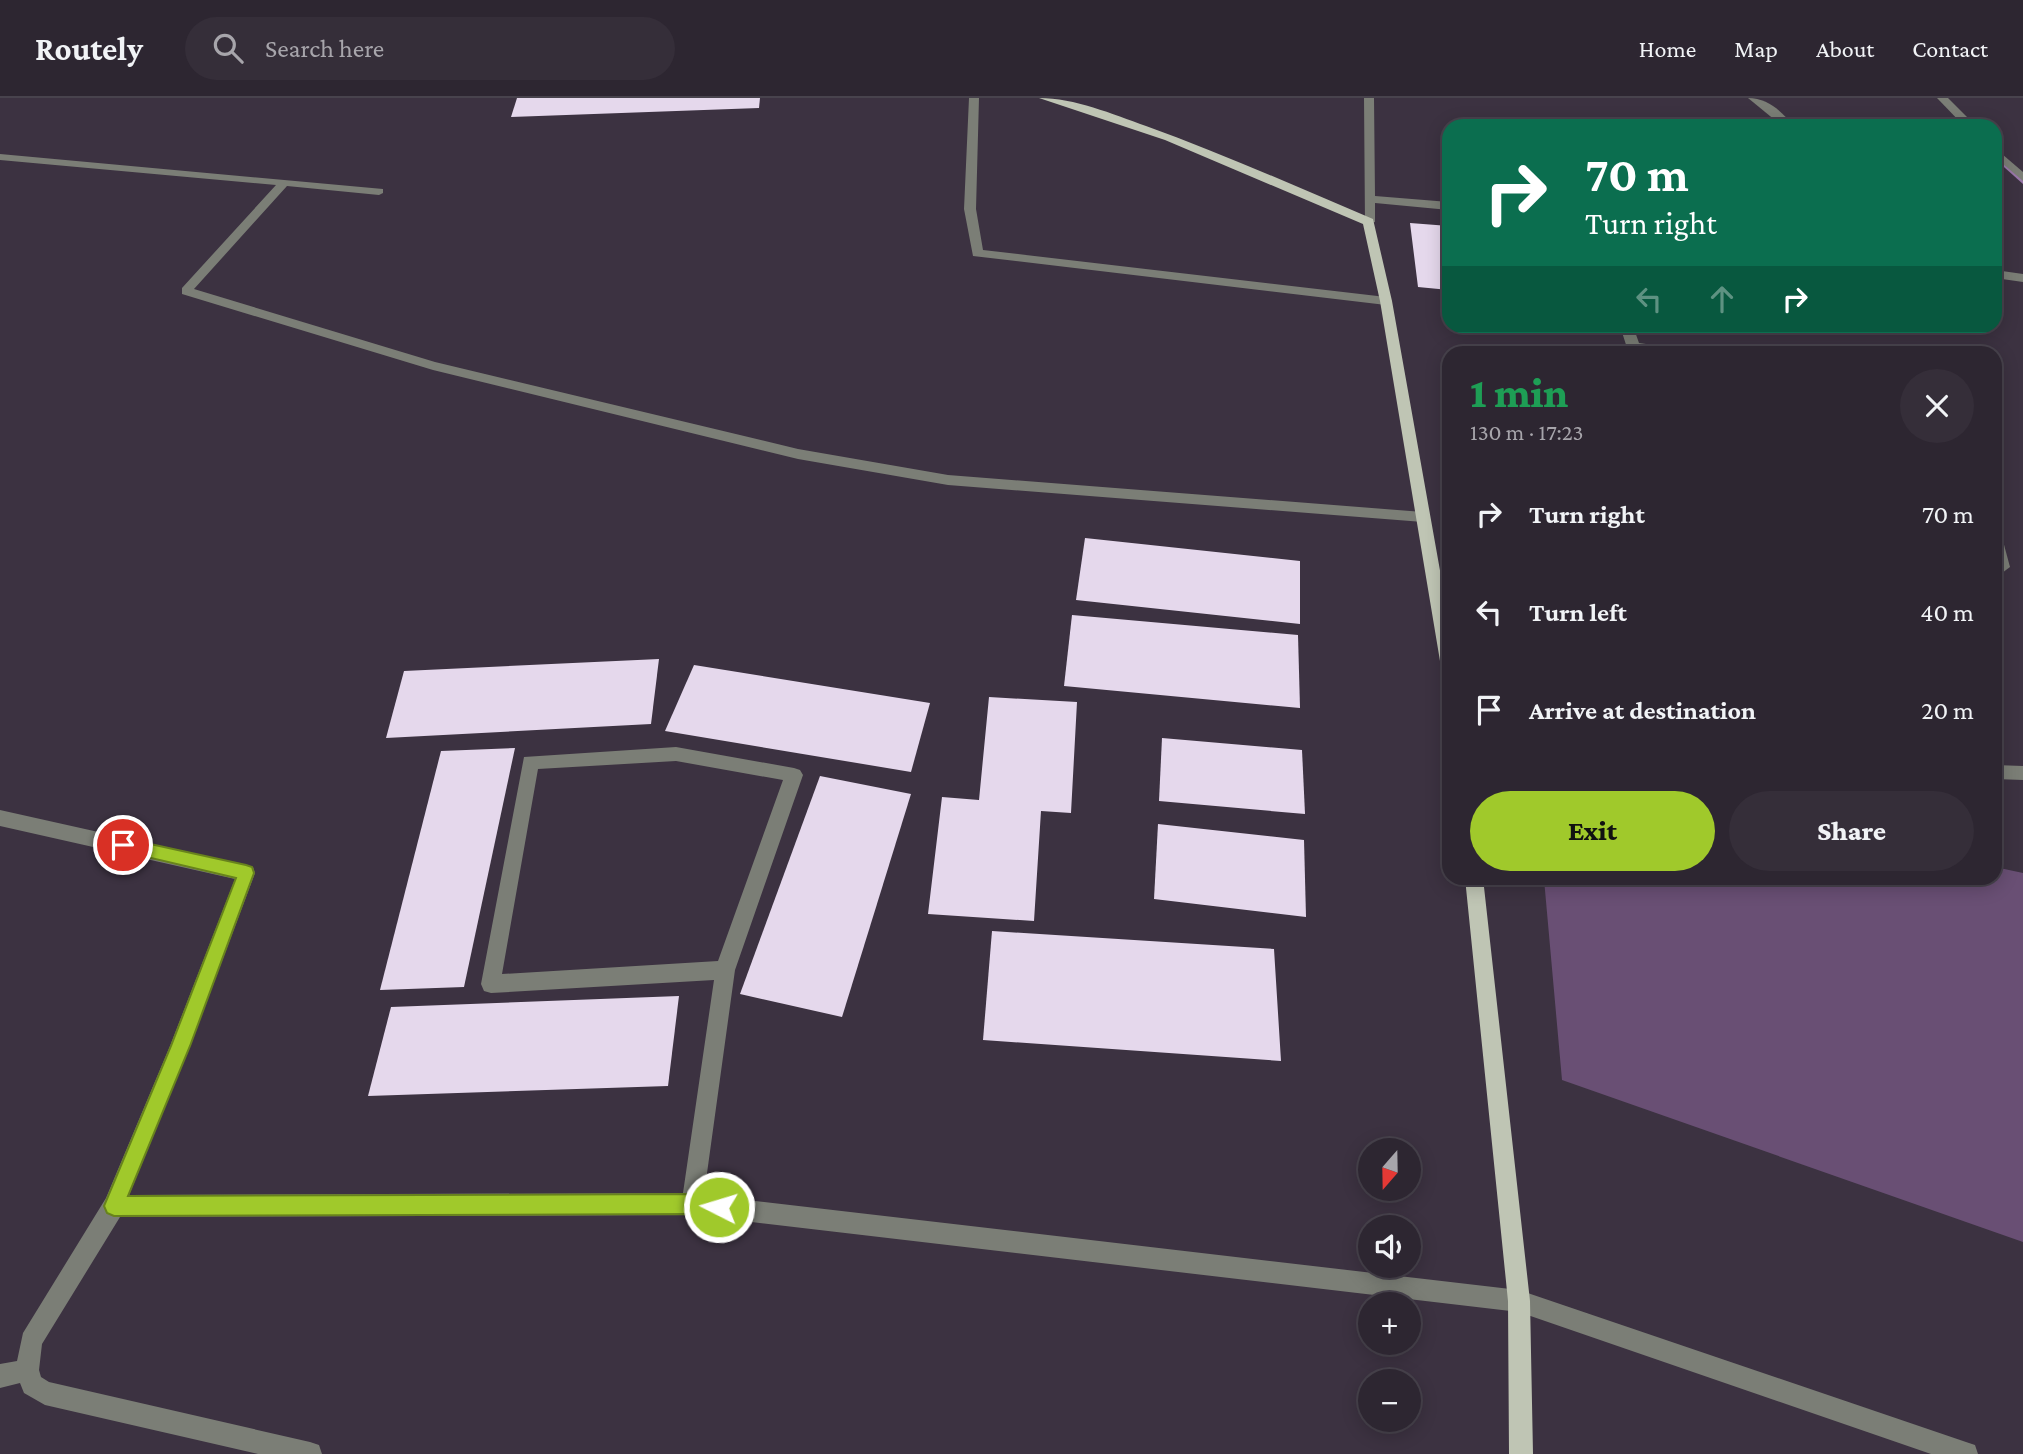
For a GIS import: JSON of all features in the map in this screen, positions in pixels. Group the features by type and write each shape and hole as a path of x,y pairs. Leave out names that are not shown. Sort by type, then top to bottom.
{"main road":[{"path":"1044,98 1092,110 1190,146 1370,222 1442,627"},
{"path":"1475,885 1519,1301 1521,1454"}],"street":[{"path":"974,98 970,209 977,253 1386,301"},
{"path":"1369,98 1370,222"},
{"path":"1753,98 1780,119"},
{"path":"1942,98 1963,119"},
{"path":"0,157 379,191"},
{"path":"2002,158 2023,178"},
{"path":"285,182 186,291 433,366 798,454 948,480 1423,517"},
{"path":"1370,199 1442,204"},
{"path":"2002,275 2023,278"},
{"path":"692,1204 725,970 794,775 676,754 530,762 491,984 725,970"},
{"path":"2002,772 2023,773"},
{"path":"0,818 246,873 180,1046 114,1206 31,1342 27,1370 32,1385 45,1393 310,1454"},
{"path":"114,1206 692,1204 1519,1301 1966,1454"},
{"path":"0,1376 27,1370"}],"shaded area":[{"path":"2002,868 2023,873 2023,1242 1562,1080 1545,885 2002,885"}],"building":[{"path":"517,98 760,98 759,108 511,117"},
{"path":"1410,223 1442,225 1442,289 1418,287"},
{"path":"1085,538 1300,561 1300,624 1076,600"},
{"path":"1072,615 1298,635 1300,708 1064,686"},
{"path":"659,659 651,724 386,738 404,671"},
{"path":"694,665 930,703 911,772 665,731"},
{"path":"989,697 1077,702 1071,813 1041,811 1034,921 928,914 942,797 979,800"},
{"path":"1162,738 1302,750 1305,814 1159,801"},
{"path":"515,748 464,987 380,990 441,751"},
{"path":"820,776 911,794 842,1017 740,994"},
{"path":"1158,824 1304,840 1306,917 1154,899"},
{"path":"992,931 1274,949 1281,1061 983,1040"},
{"path":"679,996 668,1086 368,1096 391,1007"}],"waterway":[{"path":"2002,161 2023,181"}],"route":[{"path":"123,845 246,873 180,1046 114,1206 692,1204 719,1207"}]}
